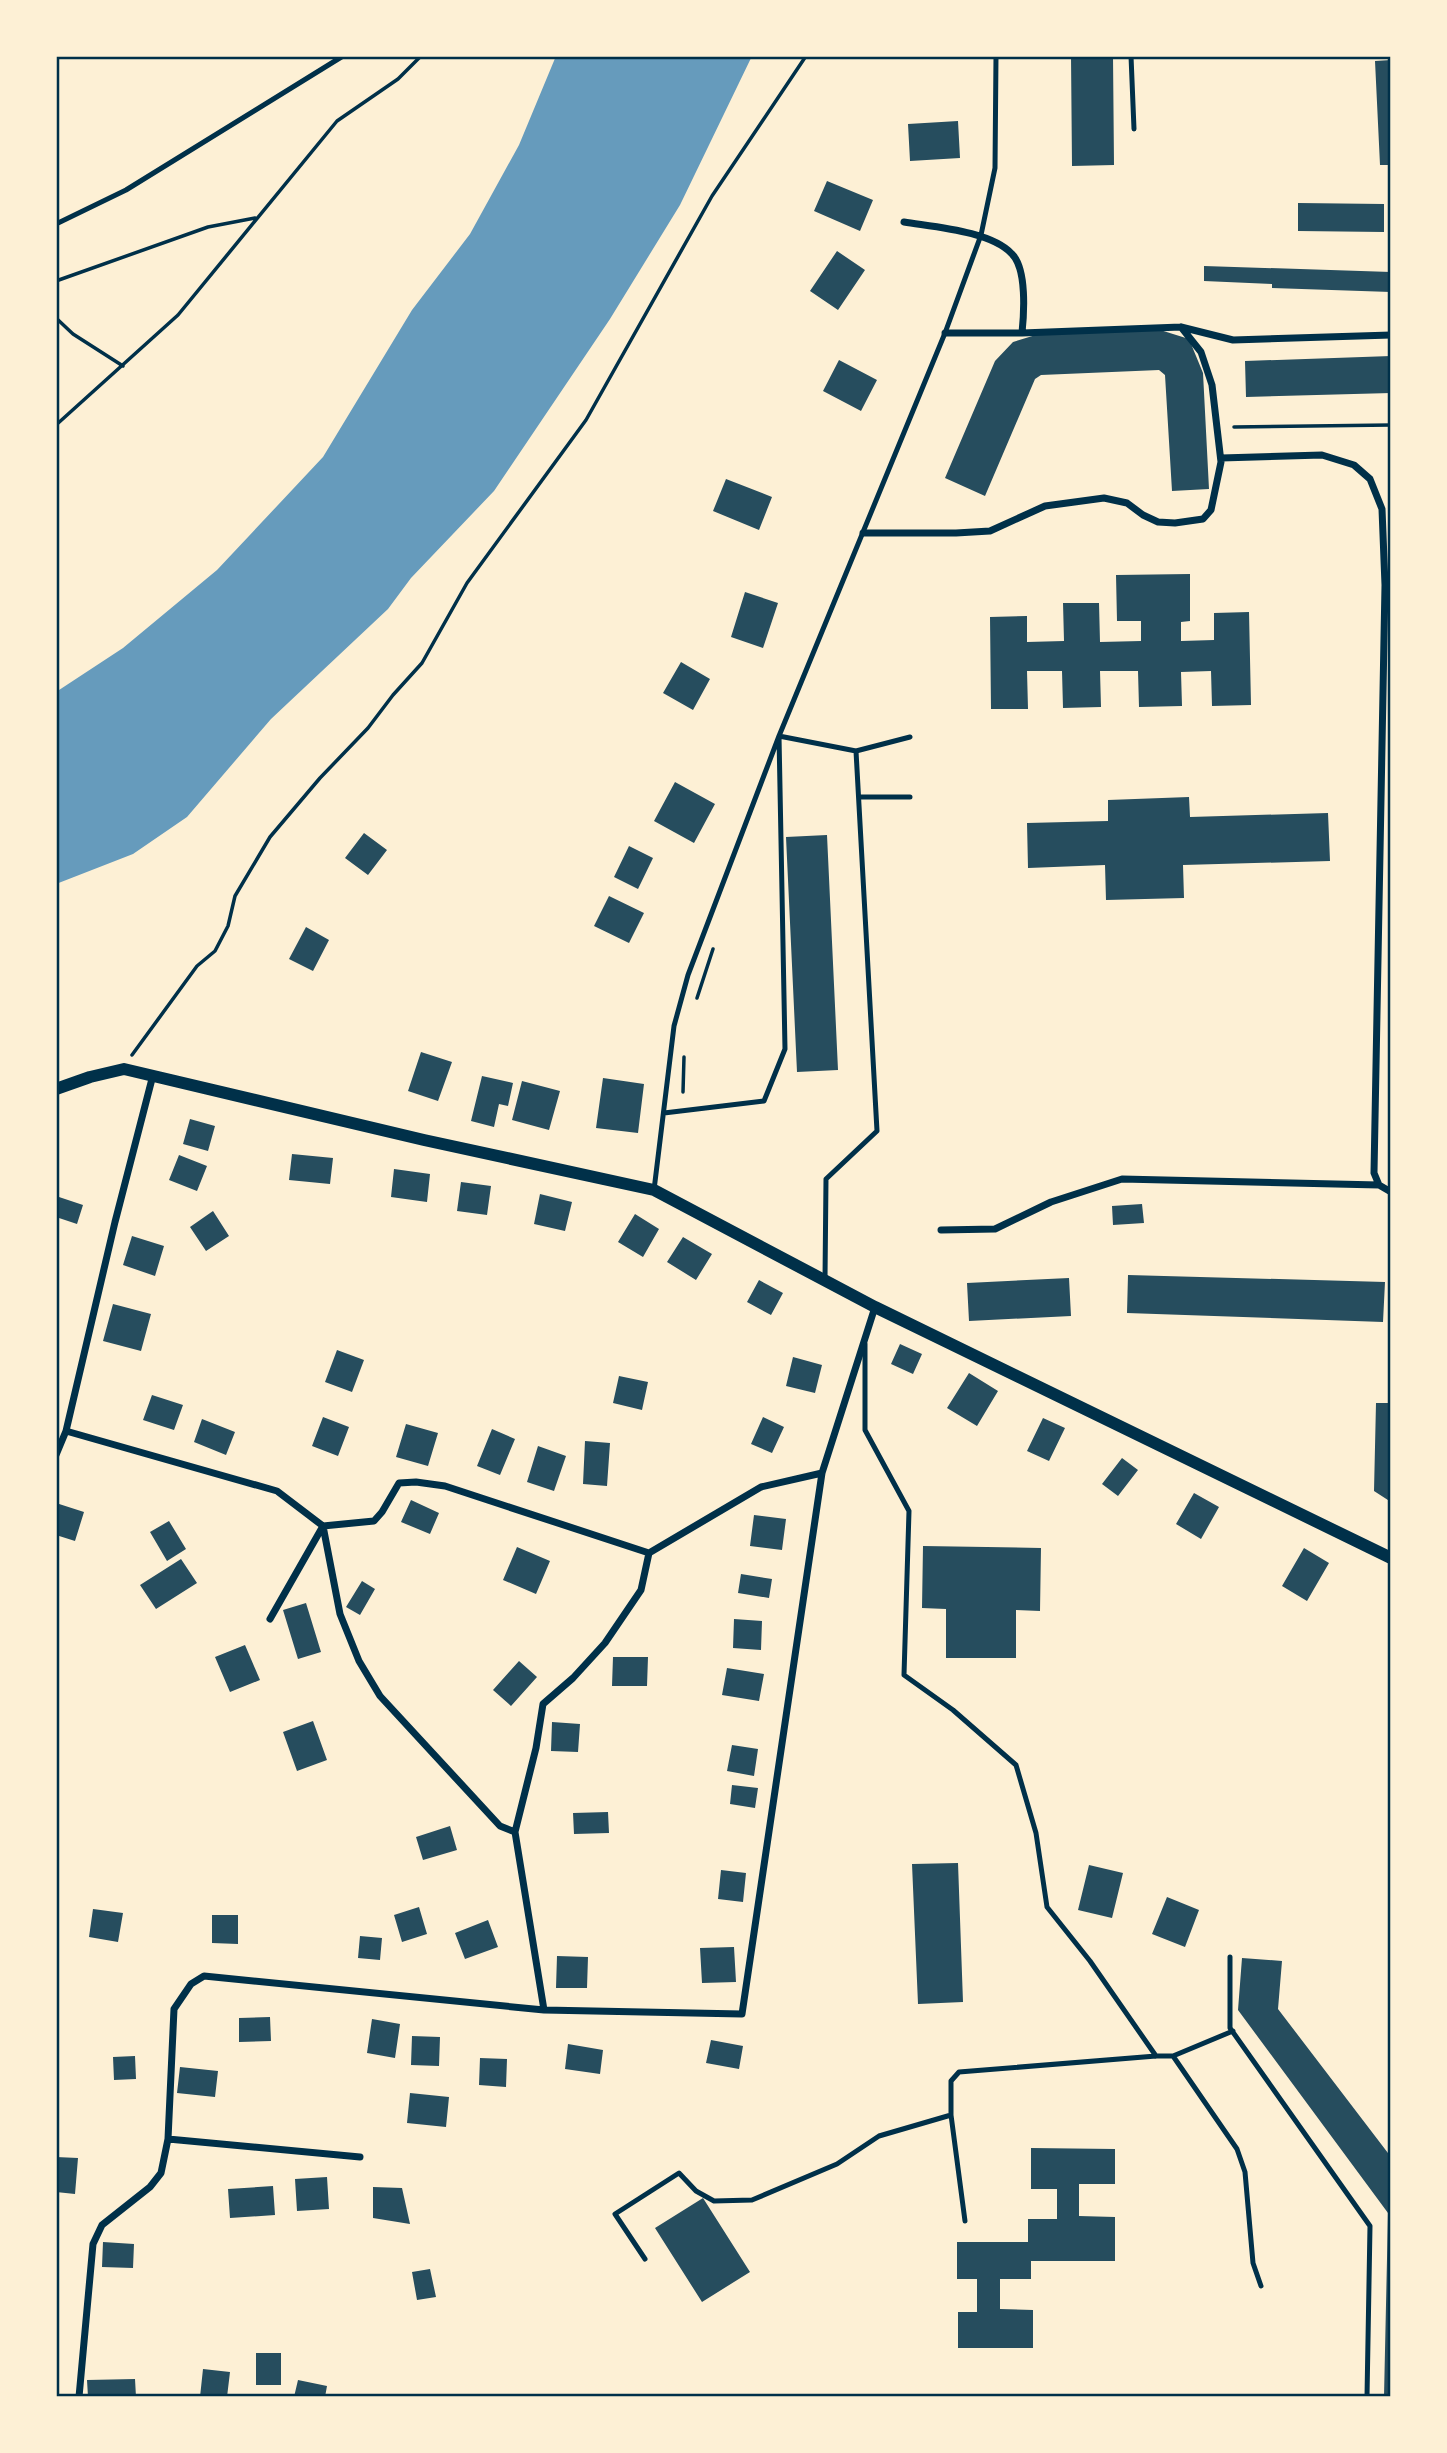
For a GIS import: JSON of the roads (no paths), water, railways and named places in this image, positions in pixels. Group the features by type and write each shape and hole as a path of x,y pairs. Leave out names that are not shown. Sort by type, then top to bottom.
{"street":[{"path":"904,222 981,235 1013,254 1020,270 1024,307 1022,333"},
{"path":"863,533 990,531 1045,506 1104,498 1127,503 1158,522 1193,522 1203,519 1211,510 1221,458 1212,385 1202,352 1181,327"},
{"path":"946,333 1181,327 1233,340 1391,335"},
{"path":"1221,458 1322,455 1354,465 1370,479 1382,509 1385,585 1374,1173 1379,1185"},
{"path":"56,1089 124,1069 424,1140 654,1190 875,1307 1391,1558"},
{"path":"56,1455 66,1431 114,1222 153,1075"},
{"path":"942,1230 995,1229 1051,1202 1122,1179 1379,1185 1391,1192"},
{"path":"79,2397 93,2244 102,2225 150,2187 160,2173 168,2139 174,2009 191,1984 204,1976 544,2010 742,2014 822,1473 875,1307"},
{"path":"66,1431 277,1491 323,1526 340,1614 359,1661 380,1696 500,1826 514,1832"},
{"path":"544,2010 514,1832 536,1748 542,1704 573,1678 605,1643 641,1590 649,1553 761,1487 822,1473"},
{"path":"323,1526 374,1521 399,1483 416,1482 445,1486 649,1553"},
{"path":"270,1619 323,1526"},
{"path":"168,2139 360,2157"}],"lane":[{"path":"56,224 126,190 343,56"},
{"path":"654,1190 674,1026 688,975 779,736 946,333 981,235 995,168 996,56"},
{"path":"1131,56 1134,129"},
{"path":"779,736 856,751 910,737"},
{"path":"664,1113 764,1101 785,1048 779,736"},
{"path":"825,1281 826,1179 877,1130 856,751"},
{"path":"859,797 910,797"},
{"path":"865,1338 865,1430 909,1511 904,1675 953,1710 1016,1765 1036,1833 1047,1907 1090,1961 1156,2056"},
{"path":"1230,1957 1230,2028 1370,2225 1367,2397"},
{"path":"965,2221 951,2115 951,2081 959,2072 1173,2056 1233,2031"},
{"path":"1173,2056 1237,2149 1245,2172 1253,2263 1261,2286"},
{"path":"645,2259 615,2214 679,2174 695,2191 713,2201 752,2200 838,2164 879,2136 951,2115"}],"water":[{"path":"556,56 752,56 680,205 610,319 494,491 411,578 388,609 271,719 187,817 133,854 56,884 56,692 123,648 217,570 323,457 412,310 470,234 519,145"}]}
